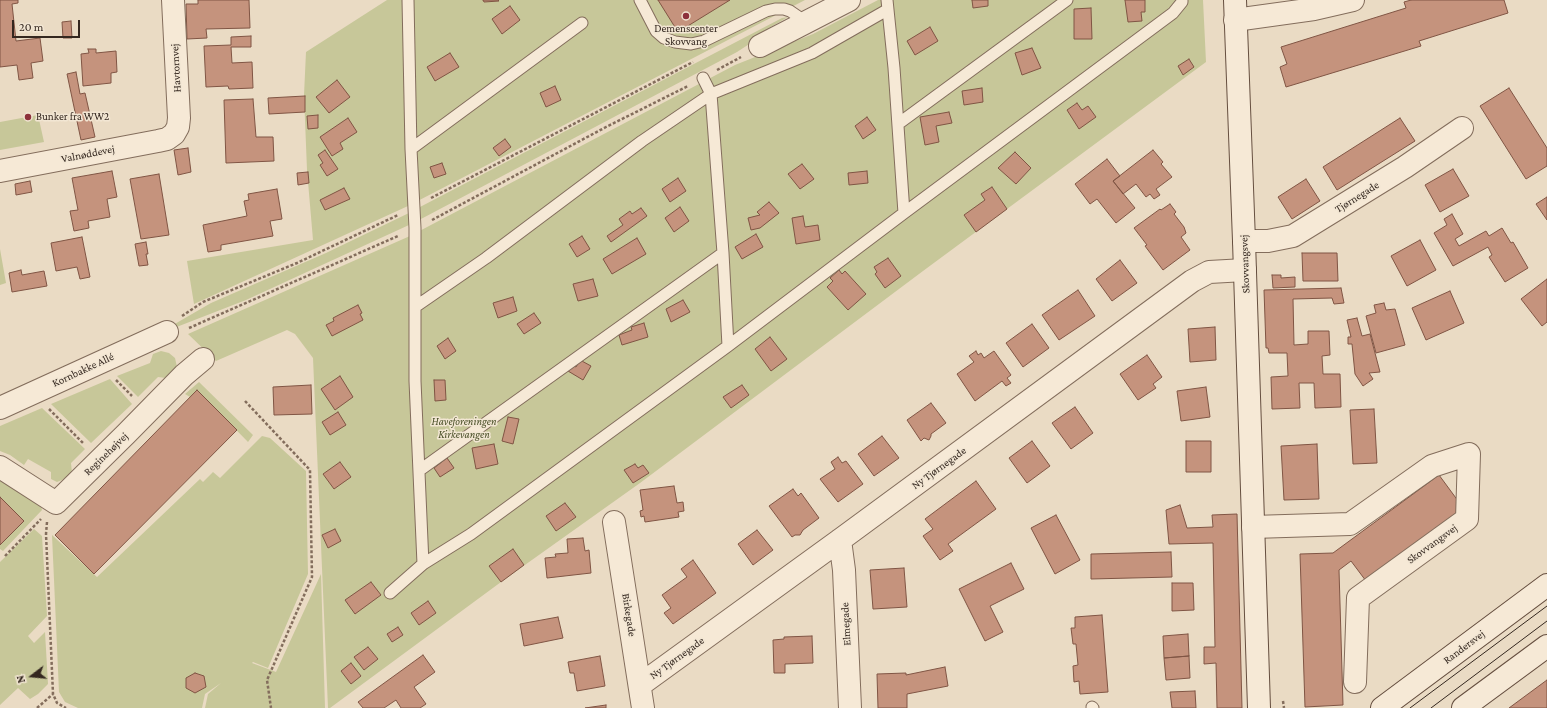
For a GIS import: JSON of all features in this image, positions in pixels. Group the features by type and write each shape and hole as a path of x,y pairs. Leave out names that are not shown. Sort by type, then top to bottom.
{"street":[{"name":"Havtornvej","path":"173,0 179,118 178,126 174,134"},
{"path":"760,46 849,0"},
{"path":"1235,10 1314,9 1353,0"},
{"name":"Skovvangsvej","path":"1235,10 1259,708"},
{"name":"Tjørnegade","path":"1244,241 1268,241 1293,236 1405,167 1462,128"},
{"name":"Valnøddevej","path":"0,171 158,141 167,139 174,134"},
{"name":"Ny Tjørnegade","path":"640,685 1192,281 1209,272 1245,270"},
{"name":"Kornbakke Allé","path":"0,408 167,332"},
{"name":"Reginehøjvej","path":"0,467 56,503 184,375 203,359"},
{"name":"Skovvangsvej","path":"1253,527 1350,524 1432,466 1469,454 1467,519 1358,598 1355,682"},
{"name":"Birkegade","path":"614,522 643,708"},
{"name":"Elmegade","path":"840,540 844,570 850,708"},
{"name":"Randersvej","path":"1382,708 1547,585"},
{"path":"1463,708 1547,646"}],"lane":[{"path":"408,0 411,149 415,228 415,381 423,564"},
{"path":"640,0 656,30 664,38 675,42 691,44 704,41 766,11 775,9 790,11 806,22"},
{"path":"898,124 1067,0"},
{"path":"390,593 423,564 471,534 728,346 904,213 1174,13 1182,0"},
{"path":"415,306 486,258 642,141 711,94 812,53 887,5 894,68 904,213"},
{"path":"411,149 582,23"},
{"path":"703,78 711,94 723,253 728,346"},
{"path":"420,470 723,253"}],"path":[{"path":"167,332 187,328 415,228 606,127 703,78 760,46"},
{"path":"167,332 174,322 204,302 297,263 414,207 698,59"},
{"path":"109,358 113,377 148,412"},
{"path":"42,389 47,407 100,460"},
{"path":"245,401 310,470 312,577 267,680 271,708"},
{"path":"5,556 43,517"},
{"path":"47,519 46,534 53,694 57,703 66,708"},
{"path":"36,708 53,694"}],"green space":[{"path":"387,0 805,0 408,206 194,304 187,261 313,240 307,170 304,95 306,52"},
{"name":"Haveforeningen Kirkevangen","path":"878,0 1203,0 1206,62 923,271 640,483 328,708 313,358 295,334 287,330 216,361 188,334 410,236 735,65 813,34"},
{"path":"788,17 769,28 760,37 737,52 421,219 420,207 782,18"},
{"path":"38,115 44,142 0,150 0,122"},
{"path":"409,213 409,225 246,300 174,328 173,325 211,303 326,253"},
{"path":"0,249 6,283 0,285"},
{"path":"161,351 169,353 175,358 177,367 170,381 166,378 158,377 138,397 117,376 150,363 153,354"},
{"path":"110,379 132,404 91,443 51,404"},
{"path":"199,382 253,435 248,442 197,390 190,397 185,394"},
{"path":"42,408 85,449 71,463 72,473 57,482 51,479 51,472 28,459 24,465 10,455 0,451 0,426"},
{"path":"262,436 270,438 306,471 308,574 268,668 253,662 252,663 276,672 321,574 325,708 205,708 208,694 221,683 205,694 202,708 78,708 65,702 59,692 52,535 97,577 200,479 203,482 213,472 220,478"},
{"path":"0,479 40,502 42,510 3,551 0,549 0,545 24,521 0,497"},
{"path":"34,529 42,536 47,616 28,636 34,643 45,632 48,684 38,694 30,699 18,688 0,705 0,562"}],"building":[{"path":"0,0 18,0 18,3 12,4 16,41 40,38 43,61 31,63 33,78 19,80 17,65 0,67"},
{"path":"198,0 249,0 250,28 206,29 207,38 187,39 186,4 198,4"},
{"path":"483,0 498,0 499,1 484,2"},
{"name":"Demenscenter Skovvang","path":"658,0 730,0 678,32"},
{"path":"972,0 988,0 988,6 973,8"},
{"path":"1125,0 1145,0 1145,12 1141,12 1142,21 1128,22"},
{"path":"1411,0 1504,0 1508,13 1419,41 1421,46 1286,87 1280,67 1287,64 1281,47 1406,8 1404,2"},
{"path":"510,6 520,20 502,34 492,19"},
{"path":"1091,8 1092,39 1074,39 1074,9"},
{"path":"71,21 72,38 63,38 62,22"},
{"path":"930,27 938,41 915,55 907,41"},
{"path":"251,36 251,47 231,47 232,63 252,62 253,88 229,89 228,86 206,87 204,46 231,45 231,37"},
{"path":"1032,48 1041,68 1022,75 1015,53"},
{"path":"88,49 96,49 96,53 116,51 117,72 111,73 111,83 83,86 81,54 89,53"},
{"path":"450,53 459,67 435,81 427,67"},
{"path":"1189,59 1194,67 1183,75 1178,66"},
{"path":"76,72 80,94 85,93 95,137 81,140 67,74"},
{"path":"337,80 350,97 329,113 316,97"},
{"path":"555,86 561,100 546,107 540,93"},
{"path":"982,88 983,102 964,105 962,91"},
{"path":"1509,88 1547,148 1547,166 1526,179 1480,106"},
{"path":"305,96 305,112 269,114 268,98"},
{"path":"253,99 256,137 273,137 274,161 226,163 224,100"},
{"path":"1077,103 1082,110 1088,106 1096,117 1079,129 1067,110"},
{"path":"949,112 952,123 936,126 939,142 925,145 920,117"},
{"path":"318,115 318,128 308,129 307,116"},
{"path":"867,117 876,130 863,139 855,126"},
{"path":"348,118 357,132 340,143 343,149 332,156 320,137"},
{"path":"1400,118 1415,141 1337,190 1323,167"},
{"path":"505,139 511,147 499,156 493,148"},
{"path":"188,148 191,172 178,175 174,150"},
{"path":"325,150 338,169 327,176 320,165 323,163 318,155"},
{"path":"1153,150 1163,162 1161,164 1172,177 1156,189 1160,195 1154,199 1150,194 1146,197 1136,184 1123,194 1113,181"},
{"path":"1015,152 1031,168 1016,184 998,168"},
{"path":"1107,159 1120,176 1113,181 1135,208 1116,223 1097,199 1090,204 1075,184"},
{"path":"442,163 446,174 434,178 430,167"},
{"path":"802,164 814,179 800,189 788,174"},
{"path":"1453,169 1469,196 1440,212 1425,185"},
{"path":"112,171 117,197 107,199 110,217 88,221 89,228 74,231 70,211 78,210 72,178"},
{"path":"867,171 868,183 849,185 848,173"},
{"path":"308,172 309,183 298,185 297,173"},
{"path":"159,174 169,235 141,239 130,179"},
{"path":"678,178 686,191 670,202 662,189"},
{"path":"1306,179 1320,201 1292,219 1278,197"},
{"path":"30,181 32,192 16,195 15,184"},
{"path":"992,187 1007,209 976,232 964,215 985,200 981,194"},
{"path":"344,188 350,199 325,210 320,200"},
{"path":"277,189 282,219 270,221 273,236 221,245 221,250 208,252 203,225 247,216 244,201 249,200 248,194"},
{"path":"1547,197 1547,220 1536,204"},
{"path":"769,202 779,213 760,228 751,230 748,218 760,215 757,212"},
{"path":"1170,204 1176,212 1174,214 1184,227 1186,233 1181,237 1190,250 1163,270 1134,228 1160,209 1161,210"},
{"path":"680,207 689,221 674,232 665,218"},
{"path":"641,208 647,216 611,242 607,236 623,225 619,219 630,211 632,214"},
{"path":"1452,214 1463,234 1455,239 1459,246 1486,231 1489,236 1502,228 1511,243 1513,242 1528,268 1505,282 1489,257 1492,255 1488,247 1453,266 1434,233 1447,225 1444,219"},
{"path":"803,216 805,227 818,225 820,240 796,244 792,218"},
{"path":"756,234 763,247 742,259 735,247"},
{"path":"582,236 590,249 577,257 569,244"},
{"path":"82,237 90,277 80,279 77,267 56,271 51,243"},
{"path":"637,238 646,254 612,274 603,259"},
{"path":"1420,240 1436,270 1407,286 1391,256"},
{"path":"146,242 148,265 139,266 135,244"},
{"path":"1302,253 1337,253 1338,281 1303,281"},
{"path":"888,258 901,276 885,288 875,274 877,272 874,267"},
{"path":"1120,260 1137,283 1112,301 1096,279"},
{"path":"21,270 22,275 44,271 47,286 12,292 9,273"},
{"path":"839,270 842,274 845,271 866,294 848,310 827,287 833,281 830,278"},
{"path":"1272,275 1281,275 1281,278 1295,277 1295,287 1273,288"},
{"path":"593,279 598,296 578,301 573,284"},
{"path":"1547,279 1547,322 1542,326 1521,299"},
{"path":"1341,288 1344,303 1334,304 1332,298 1293,299 1294,345 1308,344 1308,331 1329,331 1330,355 1322,356 1323,374 1340,374 1341,407 1315,408 1314,383 1299,383 1300,408 1272,409 1271,377 1288,376 1287,353 1269,353 1268,348 1266,348 1264,290"},
{"path":"1078,290 1095,316 1059,340 1042,315"},
{"path":"1450,291 1464,323 1426,340 1412,308"},
{"path":"513,297 517,311 498,318 493,303"},
{"path":"683,300 690,312 671,322 666,309"},
{"path":"1384,303 1386,310 1395,309 1405,345 1376,353 1366,316 1376,313 1374,305"},
{"path":"358,305 362,313 360,314 363,320 332,336 326,325 334,321 333,318"},
{"path":"534,313 541,323 524,334 517,324"},
{"path":"1357,318 1362,336 1370,334 1380,372 1369,373 1373,379 1363,386 1355,374 1352,344 1348,344 1348,337 1351,337 1347,320"},
{"path":"644,323 648,337 622,345 619,335 632,330 631,327"},
{"path":"1032,324 1049,348 1023,367 1006,343"},
{"path":"1215,327 1216,360 1190,362 1188,329"},
{"path":"770,337 787,359 771,371 755,349"},
{"path":"448,338 456,351 445,359 437,346"},
{"path":"976,351 978,355 981,353 984,358 994,351 1011,375 1007,378 1011,383 1006,386 1002,381 975,401 957,374 974,362 969,356"},
{"path":"1147,355 1162,377 1153,384 1156,388 1138,400 1120,374"},
{"path":"580,360 591,366 583,380 568,371 572,365 576,367"},
{"path":"340,376 353,397 335,410 321,389"},
{"path":"434,380 445,380 446,400 435,401"},
{"path":"311,385 312,414 274,415 273,387"},
{"path":"742,385 749,395 731,408 723,397"},
{"path":"1206,387 1210,417 1181,421 1177,391"},
{"path":"197,390 237,430 94,574 55,535"},
{"path":"931,403 946,423 931,434 929,440 924,438 921,441 907,420"},
{"path":"1075,407 1093,433 1071,449 1052,423"},
{"path":"1374,409 1377,463 1353,464 1350,410"},
{"path":"338,412 346,425 330,435 322,422"},
{"path":"508,417 519,419 513,444 502,441"},
{"path":"882,436 899,458 874,476 858,454"},
{"path":"1032,441 1050,466 1027,483 1009,458"},
{"path":"1186,441 1211,441 1211,472 1186,472"},
{"path":"494,444 498,464 476,469 472,448"},
{"path":"1317,444 1319,499 1284,500 1281,446"},
{"path":"838,457 842,463 846,461 863,484 838,502 820,479 835,469 831,462"},
{"path":"447,458 454,468 440,477 434,468"},
{"path":"340,462 351,477 334,489 323,474"},
{"path":"635,464 638,468 643,465 649,473 633,483 624,470"},
{"path":"1439,475 1464,509 1366,581 1351,561 1339,570 1343,705 1305,707 1300,554 1333,553"},
{"path":"976,481 996,509 948,544 953,551 940,560 923,536 933,529 925,519"},
{"path":"674,486 677,503 683,502 684,511 678,512 679,517 645,522 644,516 641,517 640,511 643,510 640,490"},
{"path":"793,489 798,496 801,493 819,518 803,530 800,535 795,535 792,537 769,506"},
{"path":"0,497 24,521 0,545"},
{"path":"565,503 576,517 556,531 546,516"},
{"path":"1180,505 1187,528 1213,527 1212,515 1237,514 1242,708 1217,708 1216,663 1204,664 1204,647 1215,647 1213,543 1169,544 1166,510"},
{"path":"1056,515 1080,560 1055,574 1031,528"},
{"path":"335,529 341,541 328,548 322,535"},
{"path":"757,530 773,550 753,565 738,544"},
{"path":"583,538 585,551 589,550 591,573 547,578 545,558 556,557 555,554 568,553 567,539"},
{"path":"513,549 524,565 501,582 489,566"},
{"path":"1171,552 1172,577 1091,579 1091,554"},
{"path":"693,560 716,593 673,624 664,613 671,608 662,595 687,577 681,569"},
{"path":"1011,563 1024,589 990,606 1003,632 985,641 959,589"},
{"path":"904,568 907,607 873,609 870,570"},
{"path":"371,582 381,595 355,614 345,600"},
{"path":"1172,583 1193,583 1194,610 1172,611"},
{"path":"428,601 436,613 419,625 411,613"},
{"path":"1102,615 1108,692 1080,694 1079,681 1074,682 1073,666 1078,665 1076,644 1073,644 1071,628 1075,628 1075,617"},
{"path":"558,617 563,638 524,646 520,624"},
{"path":"398,627 403,635 392,642 387,634"},
{"path":"1188,634 1189,656 1164,658 1163,636"},
{"path":"812,636 813,663 785,664 785,673 774,673 773,640 784,639 784,637"},
{"path":"368,647 378,659 364,670 354,657"},
{"path":"423,655 435,672 414,687 426,704 420,708 401,708 396,700 384,708 363,708 358,702"},
{"path":"600,656 605,686 577,691 574,673 570,673 568,662"},
{"path":"1189,656 1190,678 1166,680 1164,658"},
{"path":"351,663 361,676 351,684 341,671"},
{"path":"945,667 948,686 907,694 907,708 878,708 877,674 906,673 906,675"},
{"path":"195,673 204,676 206,687 195,693 186,688 186,678"},
{"path":"1547,680 1547,708 1509,708"},
{"path":"1195,691 1196,708 1172,708 1170,692"},
{"path":"606,705 606,708 585,708"}],"tram line":[{"path":"1410,708 1547,606"},
{"path":"1431,708 1547,621"}],"place":[{"name":"Demenscenter Skovvang","path":"686,16"},
{"name":"Bunker fra WW2","path":"28,117"}]}
